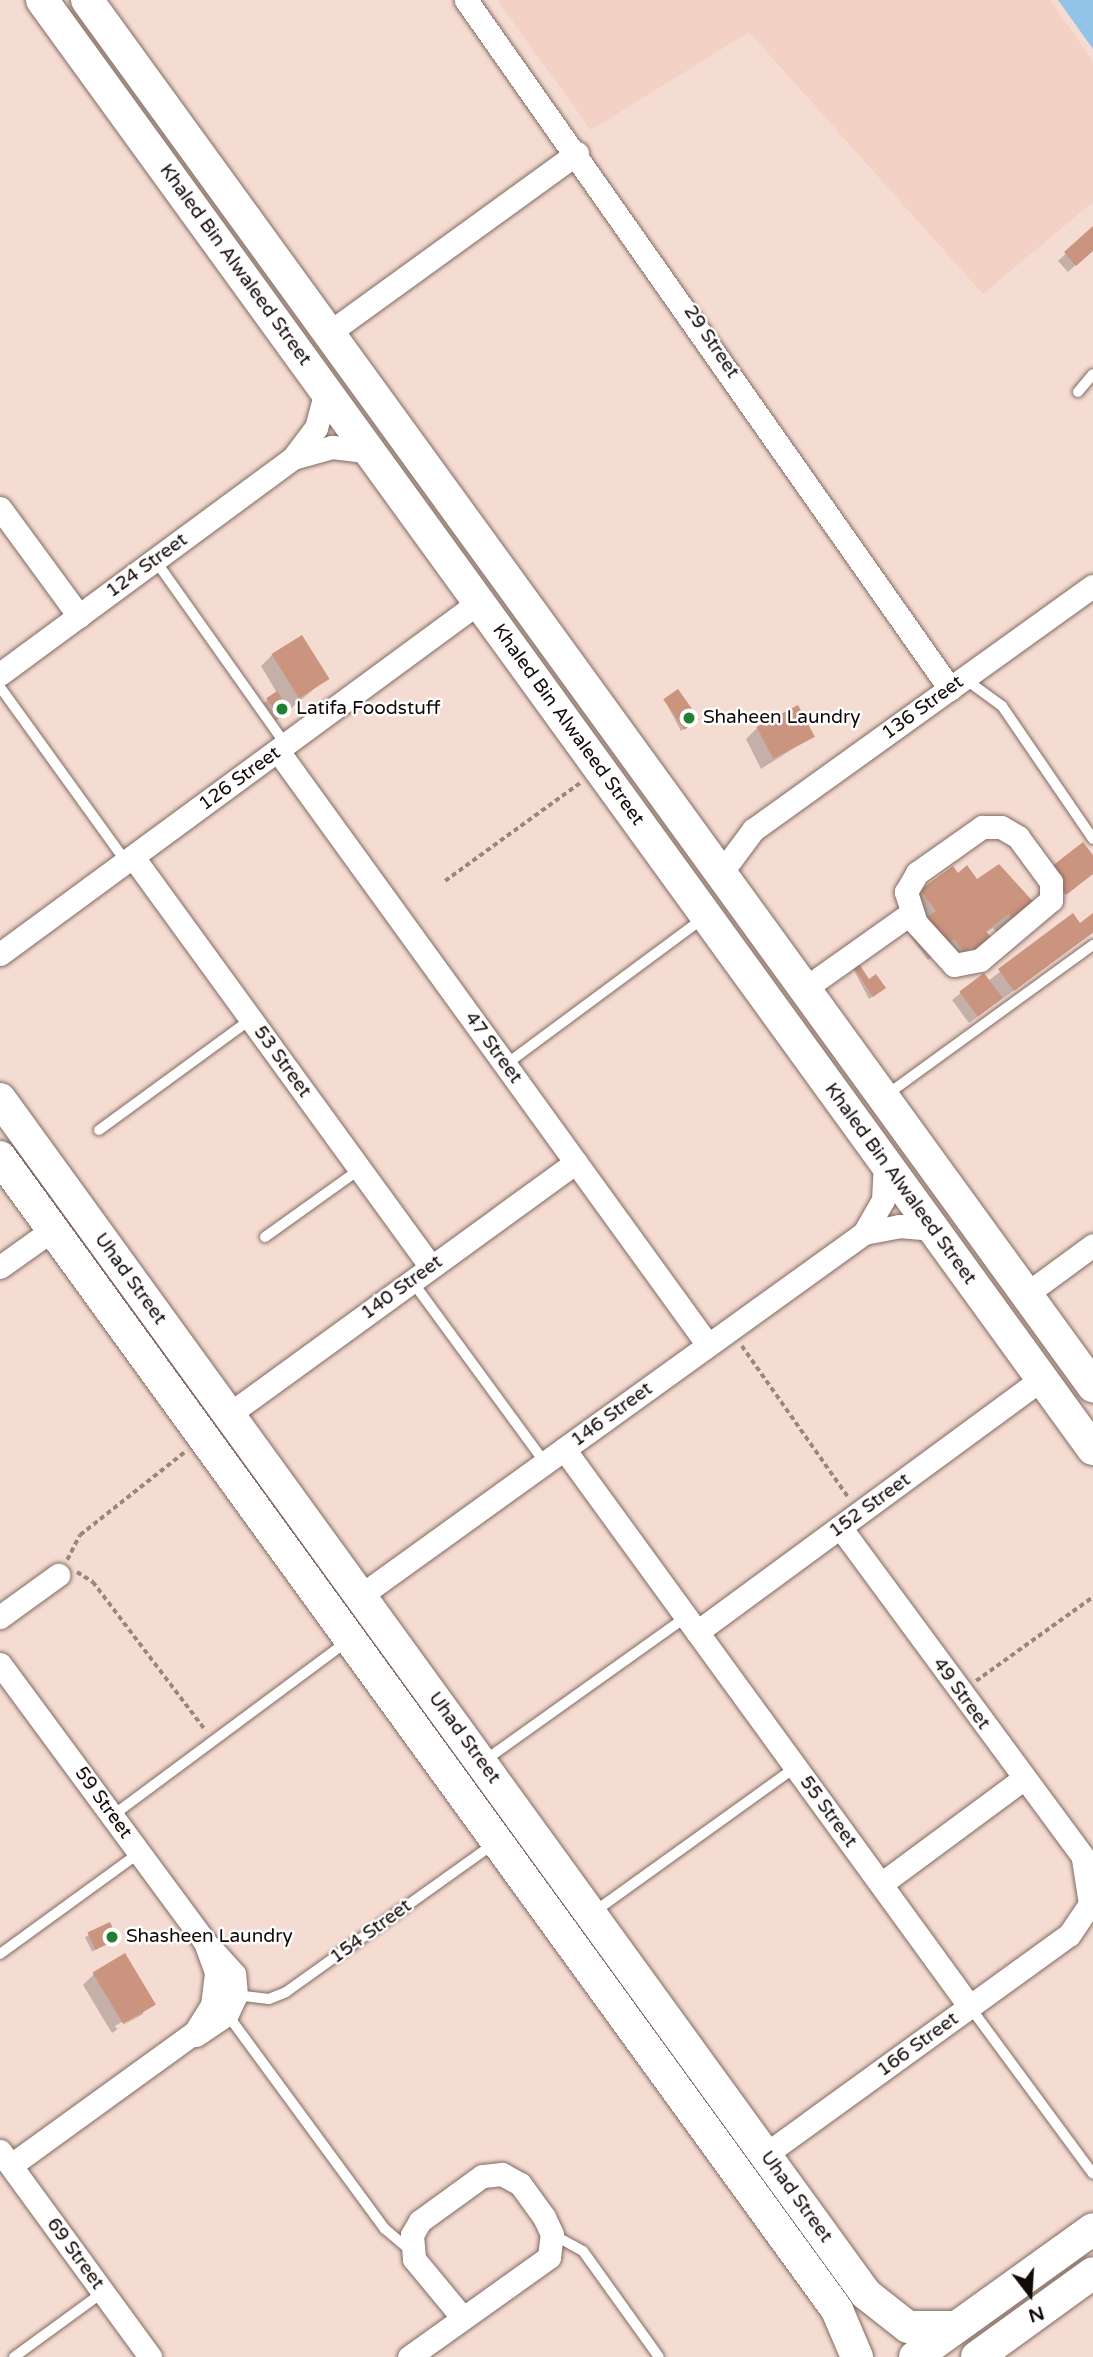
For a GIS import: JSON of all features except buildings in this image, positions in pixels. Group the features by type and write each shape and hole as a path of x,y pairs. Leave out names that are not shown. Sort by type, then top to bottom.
{"main road":[{"name":"Khaled Bin Alwaleed Street","path":"42,0 1093,1449"},
{"name":"Khaled Bin Alwaleed Street","path":"87,0 1093,1386"},
{"path":"603,775 630,779 637,758"},
{"path":"637,821 647,802 669,801"},
{"name":"Uhad Street","path":"0,1099 828,2241 891,2319 926,2330 957,2327"},
{"name":"Uhad Street","path":"0,1157 801,2260 848,2326 857,2357"},
{"path":"260,1514 282,1507 284,1492"},
{"path":"504,1850 538,1839"},
{"path":"915,2357 1093,2229"},
{"path":"801,2260 823,2256 828,2241"},
{"path":"977,2357 1093,2273"}],"street":[{"name":"29 Street","path":"466,0 710,339 814,502 957,684"},
{"path":"330,332 577,153"},
{"name":"124 Street","path":"0,674 293,458 316,428 326,390"},
{"name":"124 Street","path":"293,458 332,447 371,452"},
{"path":"0,509 79,616"},
{"name":"136 Street","path":"720,873 753,830 1093,586"},
{"name":"126 Street","path":"0,954 480,602"},
{"name":"47 Street","path":"282,748 505,1065 708,1345"},
{"path":"992,826 1018,837 1052,891 1041,914 963,966 940,955 910,914 906,892 917,873 992,826"},
{"name":"136 Street","path":"701,846 753,830"},
{"name":"53 Street","path":"129,860 251,1019 431,1267"},
{"path":"804,989 910,914"},
{"name":"140 Street","path":"228,1415 576,1162"},
{"name":"146 Street","path":"360,1596 864,1233 883,1200 885,1163"},
{"name":"146 Street","path":"864,1233 899,1226 934,1229"},
{"path":"0,1267 52,1230"},
{"path":"1025,1295 1093,1245"},
{"name":"152 Street","path":"692,1625 860,1513 1042,1379"},
{"name":"55 Street","path":"564,1449 970,2007"},
{"name":"49 Street","path":"840,1527 1088,1865"},
{"path":"0,1617 58,1575"},
{"name":"59 Street","path":"0,1664 205,1942 229,1965 231,2005"},
{"path":"881,1884 1023,1779"},
{"name":"166 Street","path":"1069,1935 1090,1903 1088,1865"},
{"name":"166 Street","path":"766,2154 1069,1935 1093,1923"},
{"name":"59 Street","path":"182,2042 205,2019 214,1997 216,1973 205,1942"},
{"path":"5,2158 182,2042 231,2005"},
{"name":"69 Street","path":"5,2158 150,2357"},
{"path":"409,2357 549,2257 552,2234 529,2202 509,2188 493,2185 453,2202 415,2228 411,2251 463,2317"},
{"path":"437,2283 424,2255 424,2238 453,2202"},
{"path":"510,2285 532,2260 540,2236 529,2202"}],"lane":[{"path":"1078,392 1093,374"},
{"path":"155,560 282,748"},
{"path":"957,684 1002,706 1093,839"},
{"path":"0,687 129,860"},
{"path":"505,1065 706,916"},
{"path":"882,1098 1093,945"},
{"path":"99,1130 251,1019"},
{"path":"265,1237 360,1169"},
{"path":"412,1281 545,1463"},
{"path":"482,1763 692,1625"},
{"path":"112,1816 351,1640"},
{"path":"591,1913 796,1767"},
{"name":"154 Street","path":"231,2005 269,1999 286,1993 504,1850"},
{"path":"0,1954 139,1853"},
{"path":"231,2005 385,2229 411,2251"},
{"name":"55 Street","path":"970,2007 1093,2174"},
{"path":"552,2234 583,2251 659,2357"},
{"path":"14,2357 103,2292"}],"path":[{"path":"445,881 603,775"},
{"path":"730,1330 860,1513"},
{"path":"203,1437 80,1535 65,1572 93,1582 213,1741"},
{"path":"960,1693 1093,1597"}],"shaded area":[{"path":"497,0 1050,0 1093,61 1093,202 983,294 749,32 591,130"}],"water":[{"path":"1058,0 1093,0 1093,49"}],"place":[{"name":"Latifa Foodstuff","path":"282,709"},
{"name":"Shaheen Laundry","path":"689,718"},
{"name":"Shasheen Laundry","path":"112,1937"}]}
